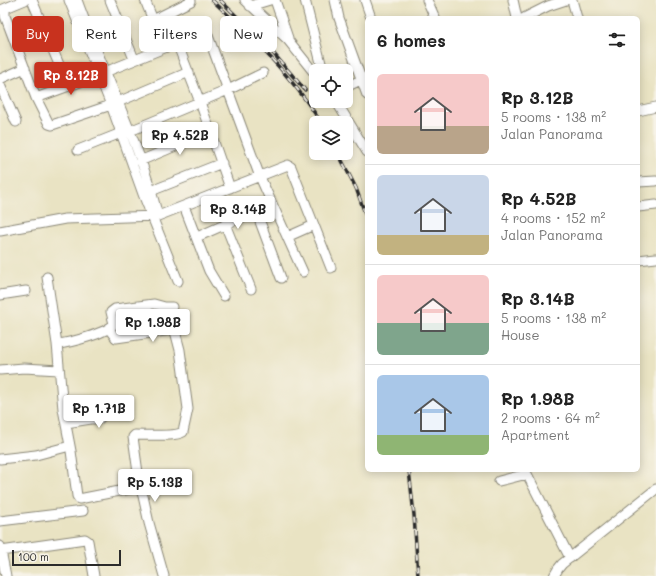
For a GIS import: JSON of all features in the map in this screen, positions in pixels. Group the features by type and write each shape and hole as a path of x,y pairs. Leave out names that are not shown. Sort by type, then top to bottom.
{"street":[{"path":"25,0 2,10 36,98 48,123 52,125 114,104 189,72"},
{"path":"32,0 68,86"},
{"path":"69,0 102,73"},
{"path":"77,0 102,73 125,132 143,194 155,216 178,281"},
{"path":"110,0 134,59"},
{"path":"145,0 151,16"},
{"path":"247,3 270,0"},
{"path":"275,0 288,40"},
{"path":"305,0 321,64"},
{"path":"335,0 364,78 353,84"},
{"path":"366,0 370,16"},
{"path":"427,0 434,16"},
{"path":"513,0 517,16"},
{"path":"528,16 548,6 566,0"},
{"path":"572,0 576,16"},
{"path":"161,16 191,1"},
{"path":"247,3 288,40 309,66"},
{"path":"212,47 260,177 303,272"},
{"path":"36,98 153,52"},
{"path":"181,52 211,131 230,188"},
{"path":"0,79 25,68"},
{"path":"78,150 200,102 263,73"},
{"path":"0,85 16,122"},
{"path":"640,111 656,107"},
{"path":"340,108 365,149"},
{"path":"140,161 211,131"},
{"path":"125,132 140,161 151,191 155,216"},
{"path":"151,191 222,163"},
{"path":"0,231 65,219 155,216 260,177 285,166 290,166 330,268"},
{"path":"640,182 656,181"},
{"path":"197,237 271,204"},
{"path":"184,206 209,271 224,296"},
{"path":"640,207 656,206"},
{"path":"256,211 281,278"},
{"path":"225,224 251,289"},
{"path":"287,237 314,225"},
{"path":"640,260 656,258"},
{"path":"47,277 57,344 66,423 78,498 140,487"},
{"path":"0,296 26,290"},
{"path":"57,344 73,342 108,329 114,324 111,312 115,309 154,304 165,307 172,306"},
{"path":"108,329 116,338 174,330 180,350 188,409 183,432 173,435 135,435 133,438 140,487 164,576"},
{"path":"0,370 24,368 59,370"},
{"path":"66,423 86,419 99,419 104,414 106,403"},
{"path":"0,459 36,455 70,446"},
{"path":"498,481 526,472 570,558"},
{"path":"554,576 558,569 570,558 656,489"},
{"path":"0,521 83,511"},
{"path":"6,576 0,548 85,539 88,541 94,576"}],"railway":[{"path":"212,0 271,58 298,90 316,116"},
{"path":"220,0 267,46 305,90"},
{"path":"342,160 356,188 365,213"},
{"path":"409,472 418,576"}]}
